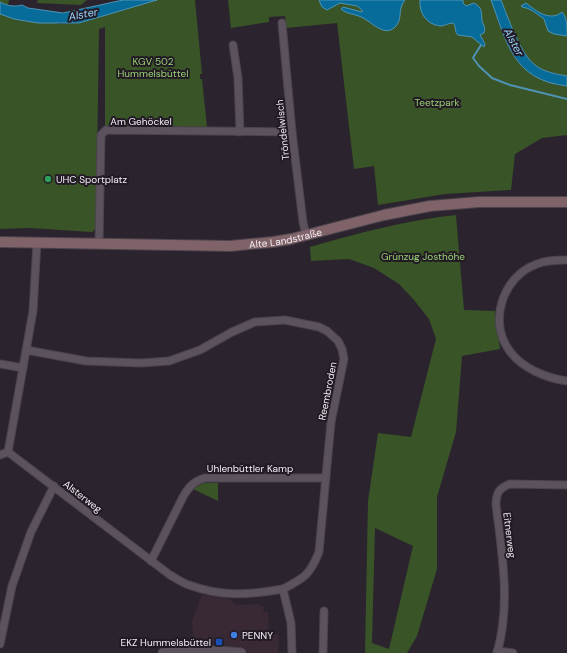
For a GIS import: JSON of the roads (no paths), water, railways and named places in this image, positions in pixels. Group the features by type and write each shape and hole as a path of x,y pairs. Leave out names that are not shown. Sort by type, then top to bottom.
{"main road":[{"name":"Alte Landstraße","path":"0,242 230,246 273,242 384,215 430,206 478,202 567,202"}],"street":[{"name":"Tröndelwisch","path":"282,23 292,132 303,222 306,235"},
{"path":"233,45 238,78 240,132"},
{"name":"Am Gehöckel","path":"100,244 101,135 106,130 292,132"},
{"path":"0,455 8,452 33,311 37,242"},
{"path":"567,260 551,260 537,264 518,275 507,289 499,313 501,333 509,351 526,368 558,380 567,381"},
{"name":"Reembroden","path":"26,350 86,361 140,363 169,361 200,350 232,332 255,322 284,320 319,327 333,335 342,349 344,358 331,422 319,552 313,567 300,580 283,589"},
{"path":"0,364 23,368"},
{"name":"Alsterweg","path":"8,452 170,575 188,585 228,594 255,594 283,589"},
{"name":"Uhlenbüttler Kamp","path":"151,560 184,495 189,487 197,480 205,478 325,478"},
{"name":"Eitnerweg","path":"497,652 504,612 505,584 496,505 498,491 510,484 567,485"},
{"path":"0,644 12,586 31,532 54,486"},
{"path":"283,589 291,623 292,653"},
{"path":"323,653 324,611"},
{"path":"163,653 189,650 212,650 241,653"},
{"path":"497,652 513,653"}],"water":[{"name":"Alster","path":"123,0 157,0 79,23 38,23 14,19 0,14 0,2 11,6 22,5 28,8 63,13"},
{"path":"319,0 405,0 401,7 398,23 392,30 387,31 378,28 361,17 345,12 341,9 343,7 362,12 362,10 357,6 340,3 327,10 322,7"},
{"path":"420,0 463,0 463,3 466,6 474,3 477,5 481,10 485,28 484,33 480,35 485,44 484,47 472,37 458,35 453,23 440,26 431,23 422,13"},
{"name":"Alster","path":"491,0 501,0 519,44 530,60 542,69 567,76 567,86 549,82 535,76 523,67 508,45"},
{"path":"526,3 548,16 557,15 562,12 566,19 567,36 554,34 548,31 544,19 531,10 521,6"}],"waterway":[{"path":"481,45 473,58 492,78 510,85 567,99"}],"place":[{"name":"UHC Sportplatz","path":"48,179"},
{"name":"PENNY","path":"234,635"},
{"name":"EKZ Hummelsbüttel","path":"219,642"}],"park label":[{"name":"KGV 502 Hummelsbüttel","path":"153,66"},
{"name":"Teetzpark","path":"437,102"},
{"name":"Grünzug Josthöhe","path":"423,256"}]}
